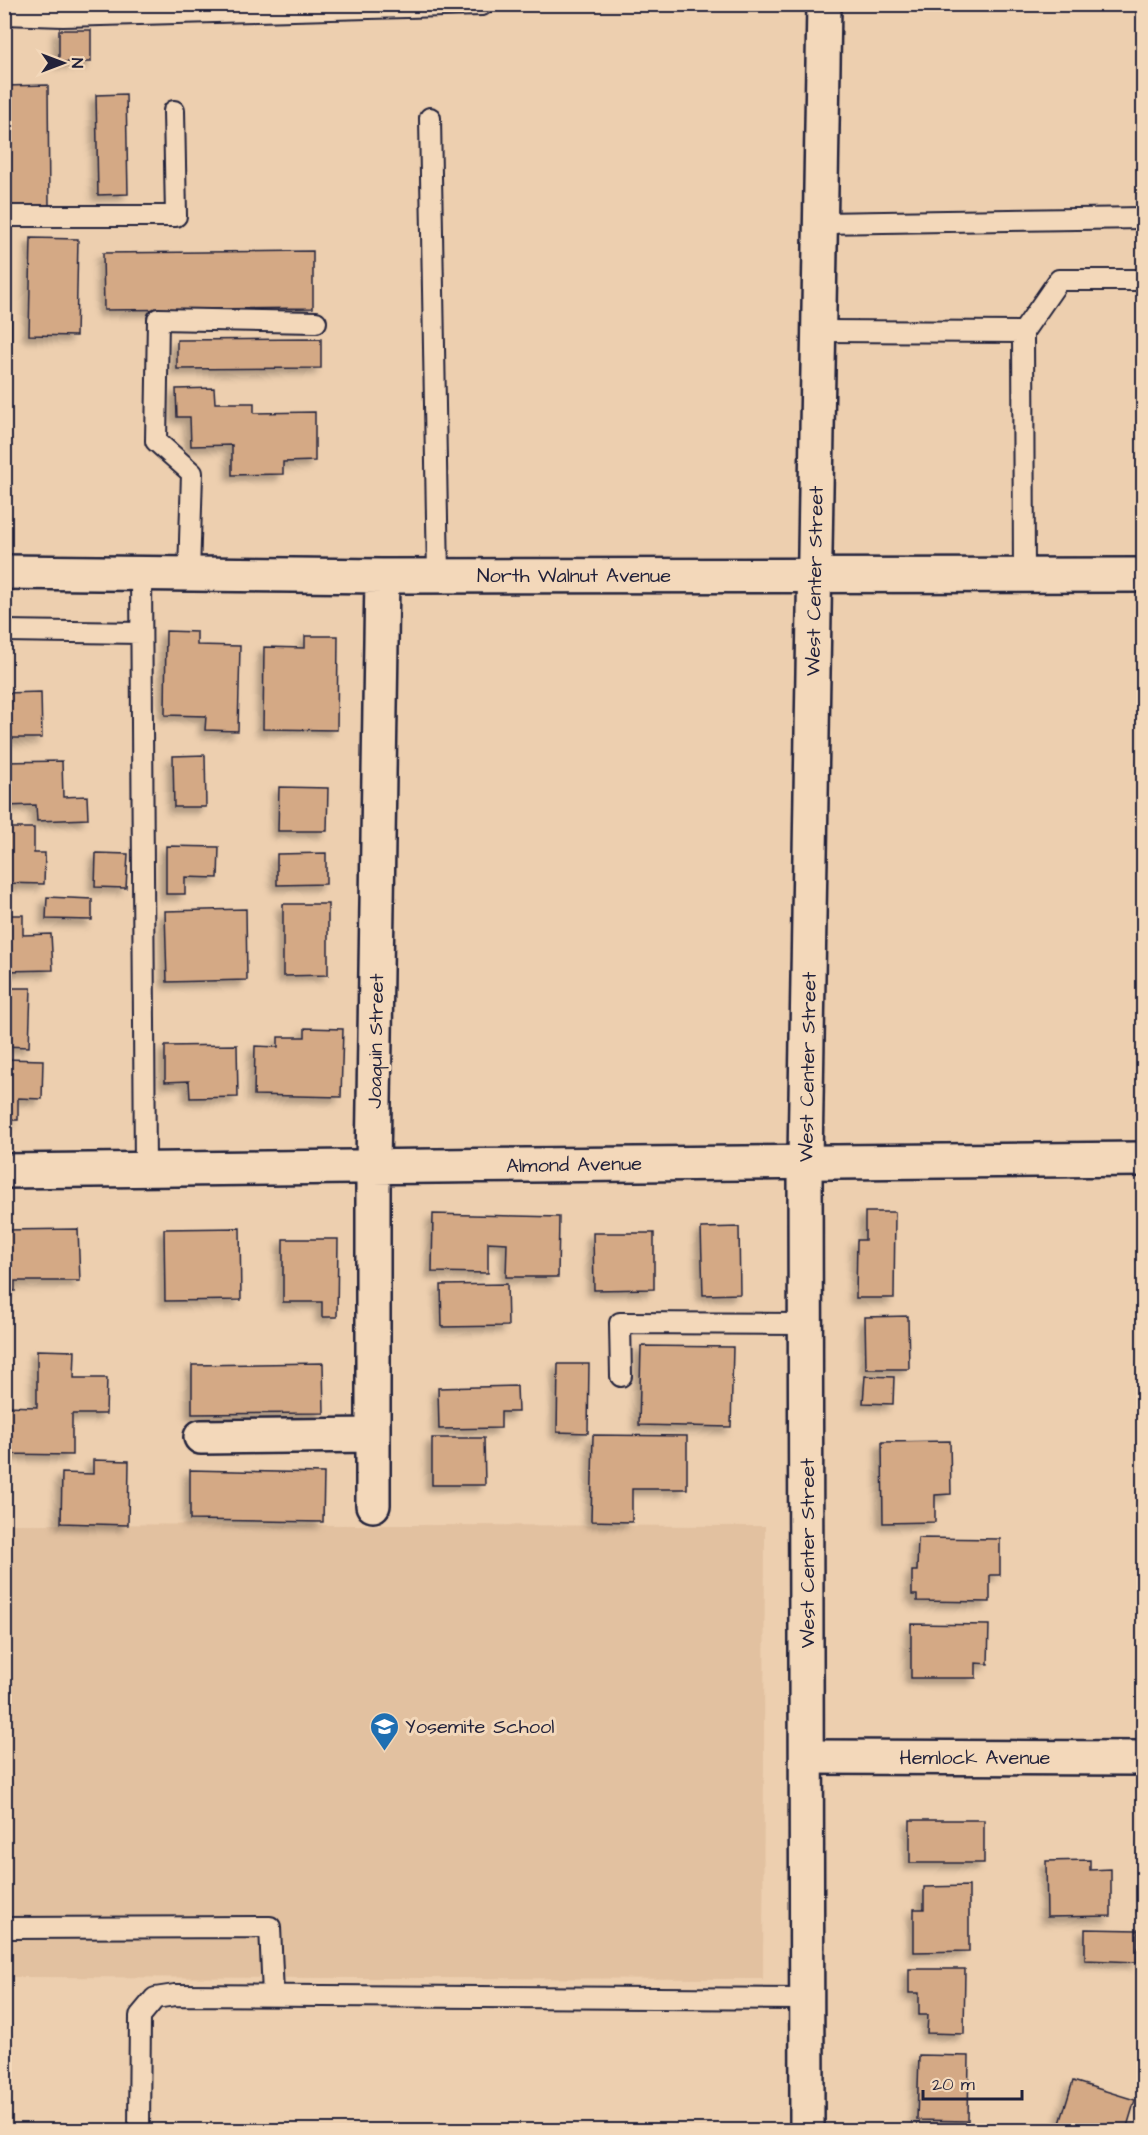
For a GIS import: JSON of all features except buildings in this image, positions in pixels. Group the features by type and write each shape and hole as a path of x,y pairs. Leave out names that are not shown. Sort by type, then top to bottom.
{"street":[{"name":"West Center Street","path":"807,2130 806,1160 824,4"},
{"name":"North Walnut Avenue","path":"4,572 382,576 1143,574"},
{"name":"Joaquin Street","path":"373,1505 373,1168 382,576"},
{"name":"Almond Avenue","path":"4,1171 373,1168 806,1160 1143,1159"},
{"path":"201,1437 373,1435"},
{"name":"Hemlock Avenue","path":"807,1757 1143,1758"}],"lane":[{"path":"4,14 63,16 482,5"},
{"path":"4,216 176,216 174,111"},
{"path":"430,118 438,576"},
{"path":"821,223 1143,218"},
{"path":"1024,574 1023,332 1059,280 1143,280"},
{"path":"189,574 192,473 156,441 158,319 316,322"},
{"path":"819,331 1023,332"},
{"path":"141,574 145,1170"},
{"path":"4,631 141,633"},
{"path":"621,1376 620,1323 806,1324"},
{"path":"4,1928 270,1927 273,1995"},
{"path":"139,2130 140,2016 155,1998 175,1995 273,1995 807,1999"}],"shaded area":[{"name":"Yosemite School","path":"5,1524 765,1526 763,1979 5,1977"}],"place":[{"name":"Yosemite School","path":"384,1752"}]}
